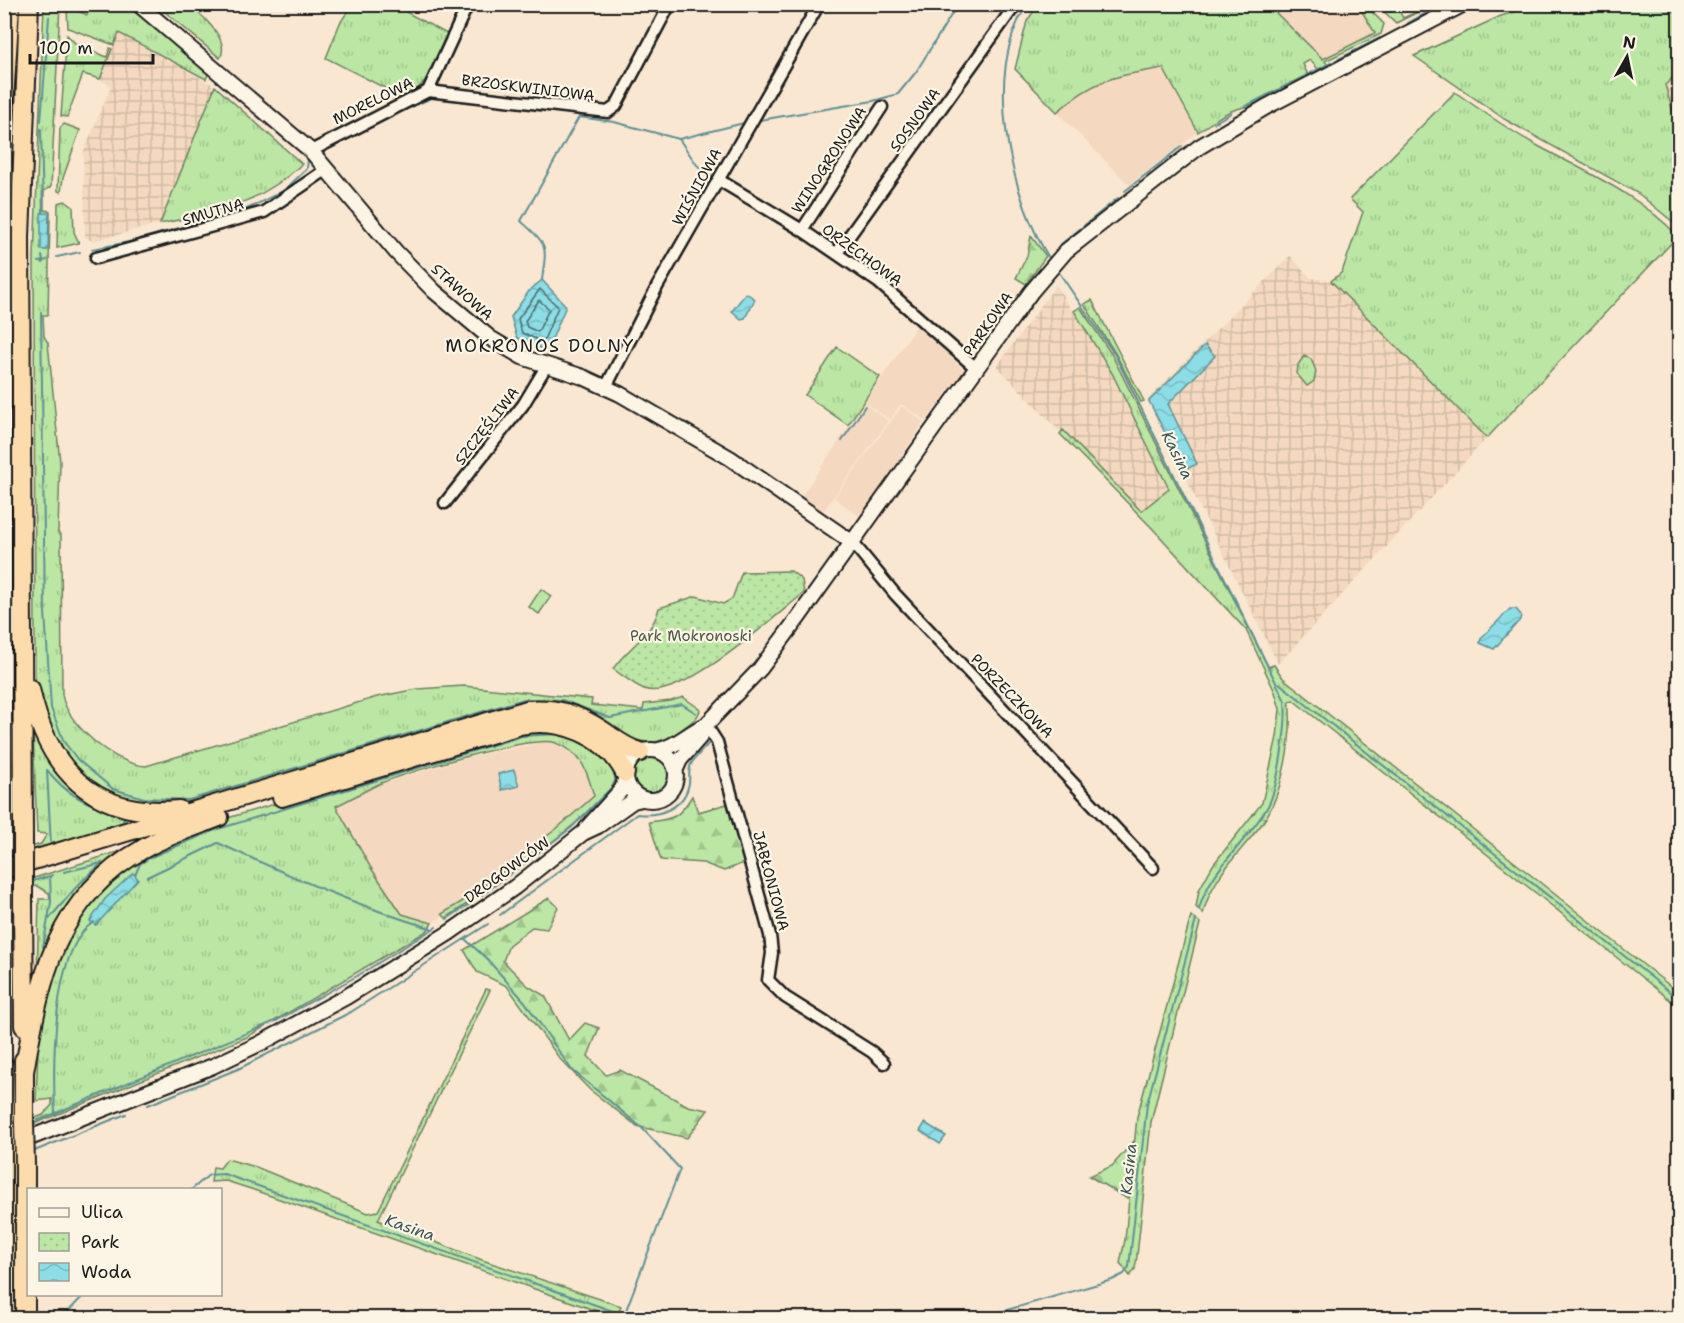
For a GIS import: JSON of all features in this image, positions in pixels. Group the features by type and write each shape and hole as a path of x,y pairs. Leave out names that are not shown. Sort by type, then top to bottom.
{"highway":[{"path":"4,100 10,4"},
{"path":"25,1318 20,237 29,4"},
{"path":"23,658 43,736 67,772 95,794 126,807 156,812 186,809 257,792"},
{"path":"4,869 527,710 548,709 571,714 593,724 628,748 640,752"},
{"path":"4,882 189,823 223,815 530,723 554,723 578,730 618,759 625,777"},
{"path":"24,1072 44,972 57,941 80,905 106,875 141,850 223,815"},
{"path":"4,1066 5,1318"}],"main road":[{"name":"STAWOWA","path":"138,4 311,151 380,234 434,291 501,346 522,357 606,387 730,458 852,543"},
{"name":"PARKOWA","path":"659,750 669,748 692,731 705,725 760,669 1056,261 1199,147 1266,107 1464,4"},
{"name":"PARKOWA","path":"676,769 680,760 700,737 705,725"},
{"path":"659,750 669,756 676,769 676,781 672,790 664,796 642,799 629,789 625,777 632,757 640,752 659,750"},
{"name":"DROGOWCÓW","path":"583,833 592,820 622,789 625,777"},
{"name":"DROGOWCÓW","path":"4,1148 213,1066 346,997 449,933 515,887 583,833 598,826 633,801 642,799"}],"street":[{"name":"MORELOWA","path":"311,151 428,91 468,4"},
{"name":"BRZOSKWINIOWA","path":"428,91 608,112 616,106 670,4"},
{"name":"WIŚNIOWA","path":"606,387 657,287 819,4"},
{"name":"SOSNOWA","path":"837,253 1016,4"},
{"name":"WINOGRONOWA","path":"802,230 882,106"},
{"name":"SMUTNA","path":"96,258 264,212 327,170"},
{"name":"ORZECHOWA","path":"719,180 802,230 884,286 977,369"},
{"name":"SZCZĘŚLIWA","path":"445,503 523,405 548,365"},
{"name":"PORZECZKOWA","path":"852,543 895,594 1153,868"},
{"name":"JABŁONIOWA","path":"705,725 712,731 721,754 770,935 772,953 768,980 785,997 884,1063"}],"shaded area":[{"path":"1268,5 1358,5 1375,33 1323,59"},
{"path":"118,33 215,86 160,224 92,241 85,237 83,153 111,86 100,79"},
{"path":"1163,68 1198,132 1129,185 1057,112 1080,92 1110,77"},
{"path":"1679,72 1679,132 1665,85"},
{"path":"1290,256 1311,278 1331,281 1487,438 1278,664 1147,400"},
{"path":"1056,285 1112,373 1169,489 1141,512 1064,431 1061,433 997,366"},
{"path":"917,325 964,370 926,421 901,404 890,420 865,403"},
{"path":"864,404 889,421 822,513 801,497"},
{"path":"902,406 924,422 861,517 834,498"},
{"path":"549,741 558,743 584,762 595,796 555,830 509,864 508,868 444,916 432,923 402,914 371,868 335,806 382,783 473,756"}],"green space":[{"path":"1541,4 1679,5 1679,72 1665,85 1679,132 1679,227 1639,194 1506,120 1414,56 1501,16"},
{"path":"44,5 60,5 51,187 44,191 44,210 50,211 50,215 48,315 43,315 60,462 58,532 61,536 62,694 66,706 82,730 107,751 121,759 146,766 377,697 417,689 464,686 592,699 591,705 643,710 644,704 671,701 683,697 700,709 698,716 682,729 658,741 637,740 594,716 168,806 109,795 65,762 37,698 35,673 34,257"},
{"path":"92,5 127,5 151,21 209,72 206,79 119,33 114,45 68,28 67,10 70,7 87,15"},
{"path":"157,5 191,5 219,36 222,44 220,58"},
{"path":"352,5 393,5 449,35 432,71 413,93 404,98 326,58 340,23"},
{"path":"1038,5 1268,5 1323,59 1375,33 1358,5 1365,5 1384,24 1381,34 1325,61 1329,68 1318,69 1310,60 1303,64 1307,73 1295,87 1275,97 1220,116 1198,132 1163,68 1106,81 1082,92 1057,112 1015,69 1027,21"},
{"path":"1377,5 1396,5 1403,18 1432,5 1396,23"},
{"path":"67,35 76,44 107,57 110,48 112,49 100,79 83,74 67,117 61,116"},
{"path":"215,86 302,164 286,178 253,198 218,211 160,224"},
{"path":"1455,92 1518,134 1630,197 1678,236 1487,438 1331,281 1342,272 1363,212 1350,199"},
{"path":"64,124 80,130 63,178 61,192 58,191 60,128"},
{"path":"65,201 73,207 74,232 79,243 57,248 58,203"},
{"path":"1031,236 1046,256 1026,284 1016,278 1027,256"},
{"path":"1092,300 1144,401 1141,402 1115,353 1084,304"},
{"path":"1080,307 1112,355 1268,667 1274,665 1283,678 1679,993 1679,1007 1293,700 1289,701 1290,731 1285,766 1275,799 1261,825 1212,889 1203,914 1196,907 1199,890 1213,865 1262,803 1277,737 1280,709 1275,692 1246,630 1153,529 1060,434 1063,430 1141,511 1169,489 1112,373 1074,311"},
{"path":"837,347 880,377 848,425 805,395"},
{"path":"1304,356 1311,359 1316,371 1314,381 1307,386 1297,374 1298,365"},
{"name":"Park Mokronoski","path":"791,571 802,580 804,593 751,637 703,671 660,690 644,689 613,669 651,627 659,608 696,596 723,604 732,599 742,572"},
{"path":"541,589 551,596 539,614 529,607"},
{"path":"560,730 601,750 609,760 615,780 609,791 578,821 485,892 478,893 471,898 471,901 446,918 442,914 463,901 463,897 478,886 483,886 508,868 509,864 555,830 594,796 582,764 565,747 556,743 543,742 523,744 470,756 381,783 336,806 371,868 402,914 432,923 427,931 247,1037 5,1136 5,1130 43,1115 52,1105 52,1099 36,1101 39,1020 61,943 106,882 185,833 231,817 518,731"},
{"path":"33,731 36,731 56,765 158,816 5,862 5,855 41,844 47,834 37,833"},
{"path":"651,756 664,762 670,775 664,788 651,794 638,788 632,775 638,762"},
{"path":"692,796 698,812 727,804 746,862 724,871 703,863 661,860 649,822 665,820 680,813"},
{"path":"143,844 116,864 37,977 39,899 50,899 49,893 37,886 5,895 5,887"},
{"path":"549,898 558,907 547,929 532,927 509,945 503,961 528,986 545,996 569,1040 585,1023 599,1028 588,1056 606,1075 620,1070 688,1106 708,1110 687,1138 637,1126 590,1090 560,1059 507,986 477,972 464,950"},
{"path":"1191,916 1200,923 1151,1122 1137,1256 1135,1269 1130,1276 1120,1263 1125,1240 1137,1117"},
{"path":"486,989 490,990 378,1220 482,1260 621,1306 617,1318 251,1189 226,1181 211,1182 213,1167 220,1168 227,1159 256,1167 368,1213 378,1211"},
{"path":"1134,1141 1128,1198 1126,1198 1089,1176 1112,1166"}],"water":[{"path":"41,213 49,213 48,250 41,250"},
{"path":"542,280 566,306 547,351 517,338 511,317 529,291"},
{"path":"746,293 755,299 745,318 741,319 732,311"},
{"path":"1205,345 1215,356 1168,404 1197,464 1184,470 1149,401"},
{"path":"1510,609 1516,609 1521,615 1520,620 1494,649 1480,643 1481,638"},
{"path":"514,770 519,786 502,790 498,774"},
{"path":"133,873 138,879 96,925 90,921 105,899"},
{"path":"925,1123 946,1136 940,1144 920,1131"}],"waterway":[{"path":"760,120 873,101 898,94 916,72 958,4"},
{"name":"Kasina","path":"1028,4 1014,31 1006,63 1004,98 1007,134 1013,169 1023,204 1036,235 1051,261"},
{"path":"1408,23 1431,10"},
{"path":"41,121 49,17"},
{"path":"1244,107 1380,38"},
{"path":"378,122 429,99"},
{"path":"1214,123 1231,113"},
{"path":"542,280 544,246 521,221 579,117 614,122 679,139 744,123"},
{"path":"41,129 43,213"},
{"path":"323,152 357,133"},
{"path":"679,139 697,165 712,176"},
{"path":"92,249 129,242 245,210 283,191 307,169 308,159 291,144"},
{"path":"1125,191 1182,146"},
{"path":"1060,245 1118,198"},
{"path":"57,257 80,252"},
{"path":"42,256 43,263"},
{"path":"39,262 47,260"},
{"name":"Kasina","path":"1058,271 1115,355 1285,701 1281,755 1272,797 1250,832 1212,880 1199,909"},
{"path":"41,312 45,612 51,708 64,742 78,760 113,789 144,798 189,800 524,699 562,700 610,718 682,704 696,713"},
{"path":"842,441 865,406"},
{"path":"1279,683 1680,1000"},
{"path":"135,875 140,864 151,857 215,830 522,736 558,734"},
{"path":"580,741 596,751"},
{"path":"500,915 637,814 654,814 677,805 687,792 691,764 710,742"},
{"path":"51,846 47,770 73,795 124,818 123,822 75,838"},
{"path":"482,895 571,828 615,784 615,772"},
{"path":"147,877 218,843 351,901 433,929 436,927"},
{"path":"49,919 78,885 102,863 64,872"},
{"path":"43,947 51,902 50,876 53,875"},
{"path":"30,882 50,876"},
{"path":"4,889 16,886"},
{"path":"447,919 473,902"},
{"name":"Kasina","path":"979,1318 1112,1280 1124,1274 1129,1267 1147,1104 1196,920"},
{"path":"55,1114 55,1040 62,982 69,957 80,936 94,922"},
{"path":"148,1105 238,1069 351,1012 488,924"},
{"path":"32,1123 278,1020 357,976 433,929"},
{"path":"465,939 487,959 525,1002 571,1069 642,1128 680,1169 623,1318"},
{"path":"32,1152 126,1114"},
{"name":"Kasina","path":"193,1188 209,1175 224,1174 624,1315"},
{"name":"Kasina","path":"62,1318 83,1296"},
{"name":"Kasina","path":"636,1318 641,1318"}],"district":[{"name":"MOKRONOS DOLNY","path":"540,346"}]}
